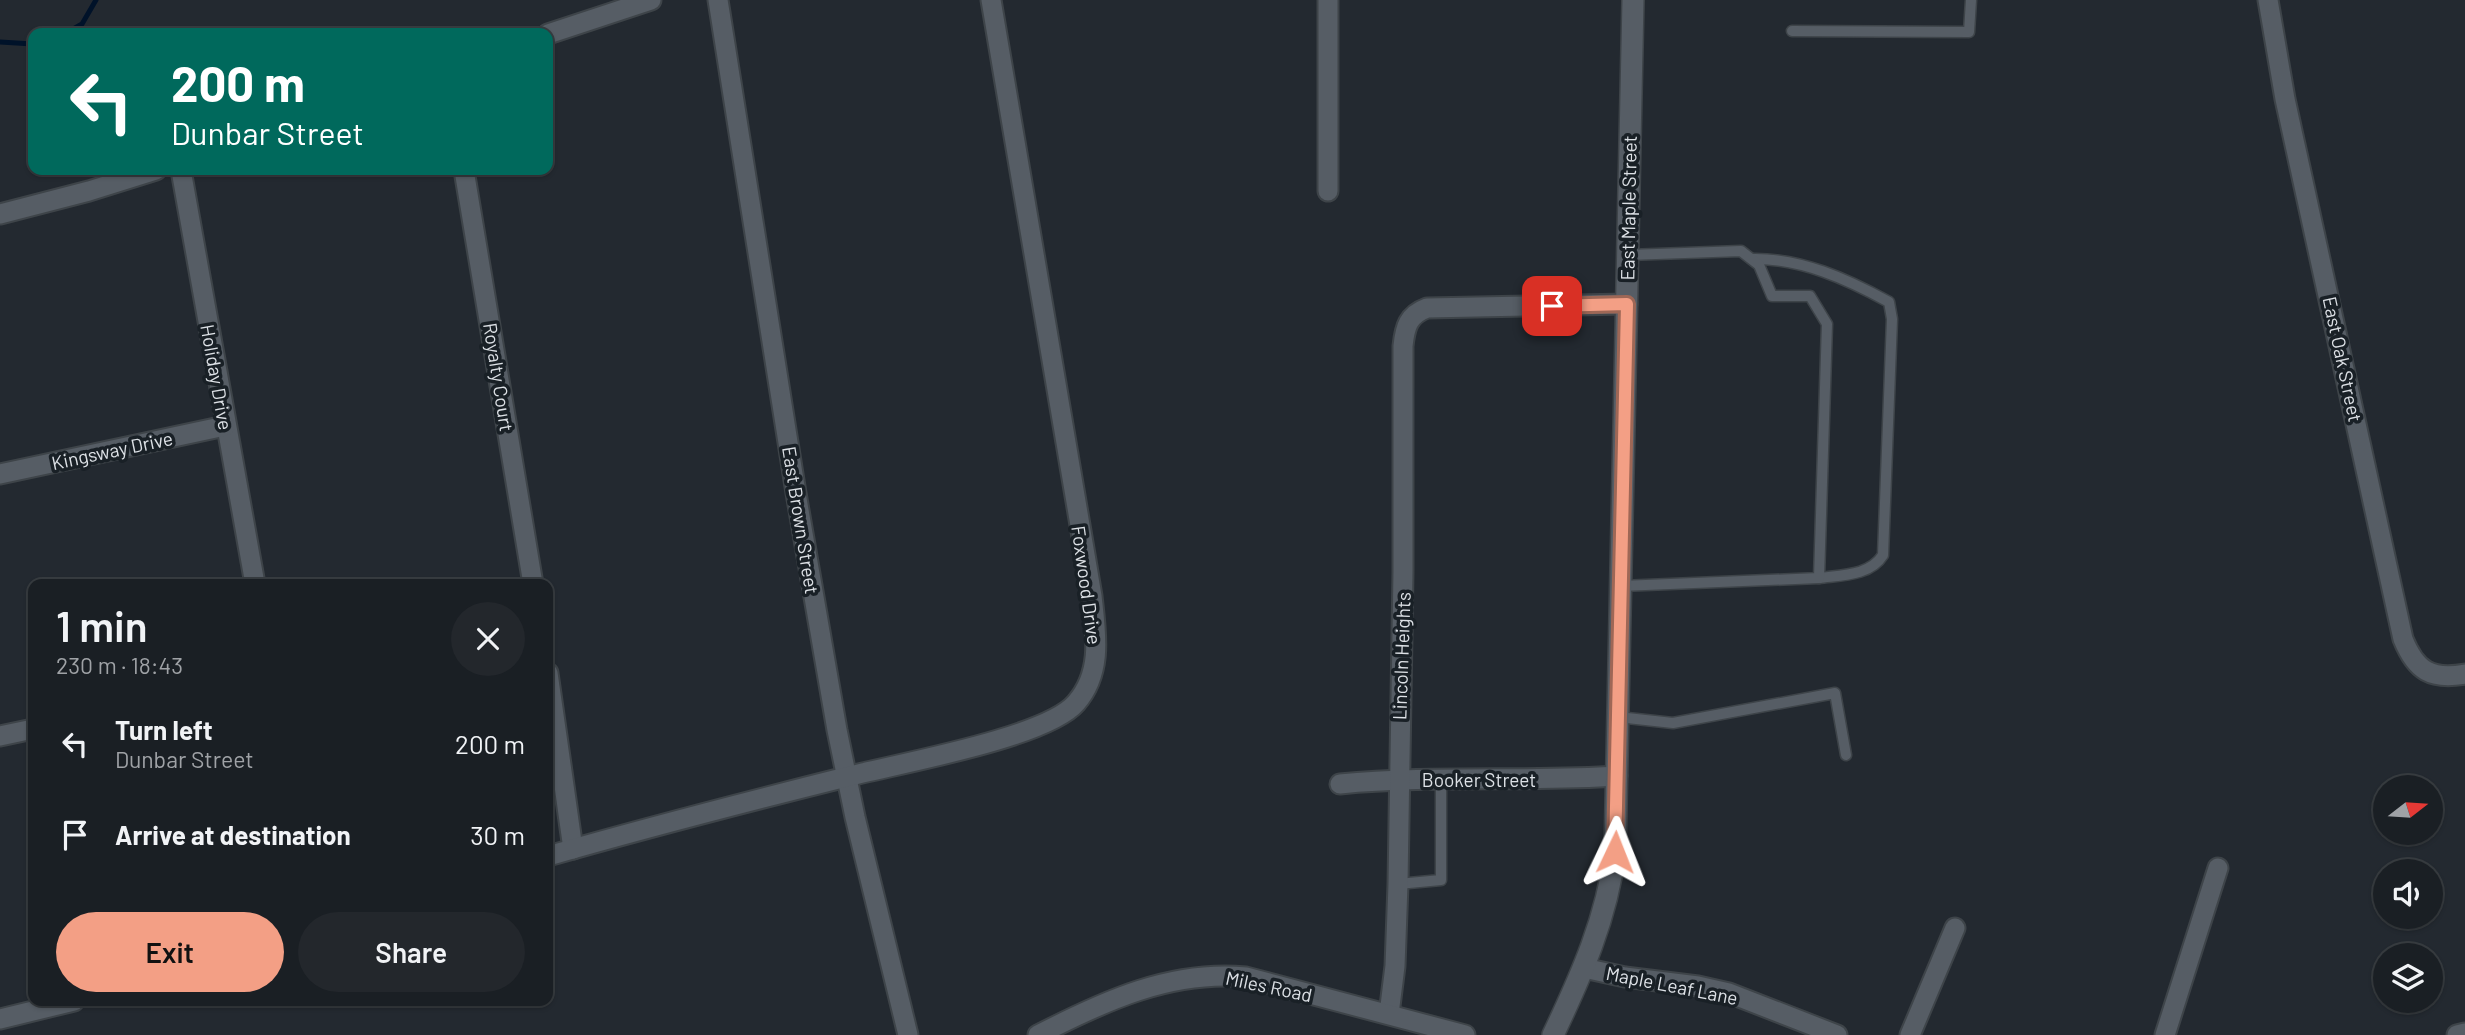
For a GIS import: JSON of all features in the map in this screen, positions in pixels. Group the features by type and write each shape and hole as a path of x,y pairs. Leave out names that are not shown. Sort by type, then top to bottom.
{"main road":[{"name":"East Maple Street","path":"1553,1035 1598,932 1611,881 1615,852 1633,0"}],"street":[{"path":"553,32 651,0"},
{"name":"East Brown Street","path":"718,0 794,480 847,777 908,1035"},
{"name":"Foxwood Drive","path":"553,855 959,750 1044,725 1062,716 1086,689 1096,655 1092,596 991,0"},
{"path":"1328,0 1328,191"},
{"name":"East Oak Street","path":"2267,0 2285,99 2403,639 2409,654 2425,671 2448,676 2465,674"},
{"path":"0,214 140,175"},
{"name":"Holiday Drive","path":"182,175 254,579"},
{"name":"Royalty Court","path":"465,175 532,579"},
{"name":"Lincoln Heights","path":"1389,1014 1395,966 1398,884 1404,572 1403,346 1407,324 1411,316 1427,309 1627,304"},
{"name":"Kingsway Drive","path":"0,474 225,426"},
{"path":"553,708 573,849"},
{"path":"0,736 28,730"},
{"name":"Booker Street","path":"1340,784 1399,778 1617,776"},
{"path":"2165,1035 2218,868"},
{"path":"1910,1035 1955,928"},
{"name":"Maple Leaf Lane","path":"1584,968 1729,993 1837,1035"},
{"name":"Miles Road","path":"1038,1035 1093,1007 1142,989 1184,978 1215,975 1246,977 1465,1035"},
{"path":"0,1019 53,1006"},
{"path":"2457,1035 2465,1033"}],"lane":[{"path":"1792,31 1969,32 1971,0"},
{"path":"1628,255 1741,251 1759,265 1772,296 1810,296 1827,324 1819,578"},
{"path":"1621,586 1819,578 1860,572 1878,563 1884,555 1892,319 1889,302 1848,280 1777,258 1752,259"},
{"path":"1618,717 1673,723 1835,693 1846,755"},
{"path":"1398,884 1440,880 1441,779"}],"waterway":[{"path":"75,28 82,24 96,0"},
{"path":"0,42 28,44"}],"route":[{"path":"1552,306 1627,304 1615,852"}]}
